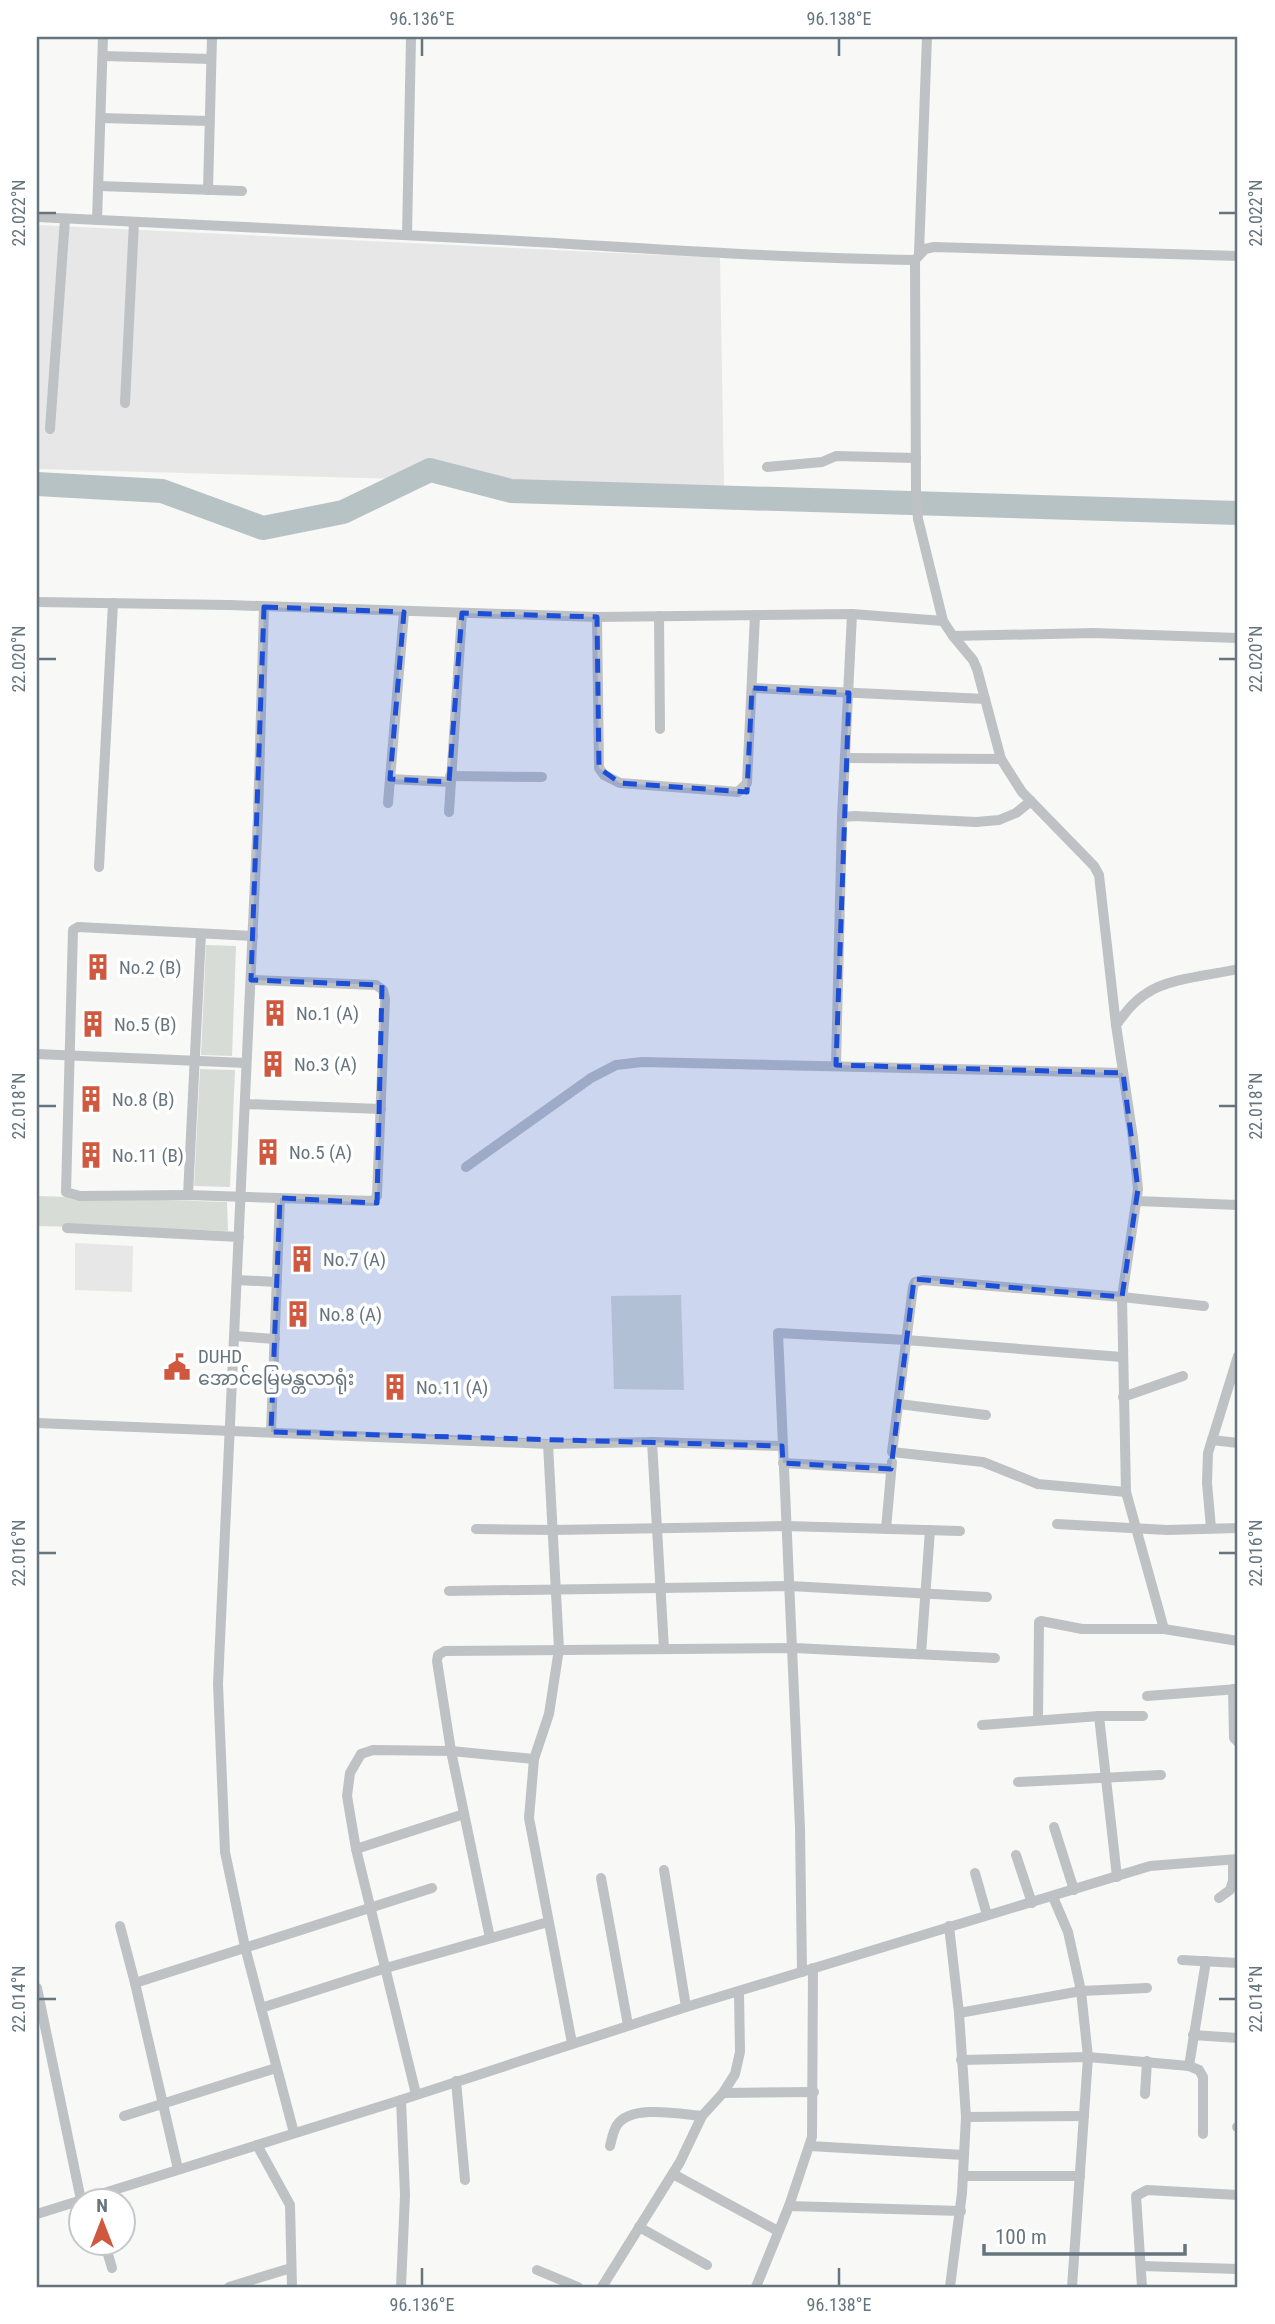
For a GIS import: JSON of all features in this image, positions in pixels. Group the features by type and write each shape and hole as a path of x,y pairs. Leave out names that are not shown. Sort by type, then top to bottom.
{"street":[{"path":"97,220 103,37"},
{"path":"208,190 212,37"},
{"path":"407,235 411,37"},
{"path":"927,37 917,257 918,519 943,621 974,660 1001,759 1022,792 1094,866 1099,875 1116,1025 1133,1138 1137,1201 1122,1297 1125,1492 1138,1529 1164,1629"},
{"path":"103,56 211,59"},
{"path":"101,118 209,121"},
{"path":"99,186 242,191"},
{"path":"37,217 407,235 728,255 917,257 925,249 934,247 1238,256"},
{"path":"50,429 65,219"},
{"path":"125,403 134,222"},
{"path":"768,467 822,462 836,456 916,458"},
{"path":"37,602 597,617 852,614 943,621"},
{"path":"99,867 113,603"},
{"path":"264,607 253,936 218,1697 223,1838 245,1947 294,2133"},
{"path":"388,803 404,612"},
{"path":"449,812 462,613"},
{"path":"836,1065 842,817 852,614"},
{"path":"597,617 599,768 604,775 620,783 738,792 747,783 755,615"},
{"path":"659,616 660,729"},
{"path":"953,636 1093,633 1238,638"},
{"path":"752,688 985,699"},
{"path":"846,758 1001,759"},
{"path":"390,779 542,778"},
{"path":"842,817 976,822 999,820 1016,813 1031,801"},
{"path":"251,980 376,985 383,990 377,1196 373,1201 188,1195 80,1196 66,1192 73,930 78,927 253,936"},
{"path":"188,1195 201,934"},
{"path":"1116,1025 1133,1004 1148,992 1165,985 1238,969"},
{"path":"37,1054 246,1063"},
{"path":"466,1167 592,1078 617,1065 642,1062 836,1065 1123,1073"},
{"path":"245,1104 381,1109"},
{"path":"271,1432 280,1198"},
{"path":"1137,1201 1238,1205"},
{"path":"67,1228 239,1237"},
{"path":"237,1280 277,1282"},
{"path":"886,1529 892,1452 915,1282 923,1280 1204,1306"},
{"path":"756,2287 810,2147 814,2092 782,1446 779,1332 1122,1357"},
{"path":"234,1336 275,1339"},
{"path":"1211,1528 1207,1483 1208,1453 1238,1356"},
{"path":"1123,1397 1183,1376"},
{"path":"899,1404 986,1415"},
{"path":"37,1423 548,1444 652,1442 782,1446"},
{"path":"1212,1440 1238,1443"},
{"path":"652,1442 664,1648"},
{"path":"548,1444 559,1649 549,1714 534,1759 529,1818 572,2043"},
{"path":"892,1452 983,1462 1038,1484 1125,1492"},
{"path":"783,1463 891,1469"},
{"path":"1057,1524 1138,1529 1238,1528"},
{"path":"476,1529 786,1526 960,1531"},
{"path":"921,1654 930,1530"},
{"path":"449,1591 790,1586 987,1597"},
{"path":"1038,1720 1041,1621 1082,1629 1164,1629 1238,1641"},
{"path":"490,1938 451,1751 437,1661 438,1655 445,1651 793,1648 995,1658"},
{"path":"1147,1696 1236,1689 1234,1738 1238,1742"},
{"path":"1099,1716 1117,1877"},
{"path":"982,1724 1099,1716 1143,1716"},
{"path":"416,2094 356,1849 347,1786 350,1773 361,1754 373,1749 451,1751 534,1759"},
{"path":"1018,1782 1161,1775"},
{"path":"356,1849 464,1814"},
{"path":"1055,1827 1074,1891"},
{"path":"1016,1854 1032,1903"},
{"path":"121,2188 628,2025 1150,1866 1236,1860 1230,1891 1219,1898"},
{"path":"664,1870 686,2007"},
{"path":"975,1873 987,1915"},
{"path":"601,1878 628,2025"},
{"path":"135,1983 432,1888"},
{"path":"1053,1897 1068,1932 1081,1991 1088,2057 1072,2287"},
{"path":"261,2008 386,1968 548,1922"},
{"path":"120,1926 178,2169"},
{"path":"949,1926 959,2013 966,2117 961,2211 950,2287"},
{"path":"1182,1960 1238,1963"},
{"path":"1189,2066 1206,1961"},
{"path":"37,1988 85,2188"},
{"path":"959,2013 1081,1991 1147,1988"},
{"path":"602,2287 673,2174 702,2116 723,2093 735,2074 740,2052 739,1992"},
{"path":"1193,2035 1238,2038"},
{"path":"961,2060 1088,2057 1189,2066 1199,2070 1203,2077 1203,2134"},
{"path":"1145,2094 1147,2061"},
{"path":"124,2116 275,2068"},
{"path":"456,2081 465,2180"},
{"path":"723,2093 814,2092"},
{"path":"401,2100 405,2195 401,2287"},
{"path":"610,2146 618,2123 627,2116 651,2112 702,2116"},
{"path":"966,2117 1084,2116"},
{"path":"257,2145 290,2205 292,2287"},
{"path":"810,2147 964,2154"},
{"path":"673,2174 778,2231"},
{"path":"963,2176 1080,2176"},
{"path":"1142,2287 1136,2196 1147,2190 1238,2195"},
{"path":"37,2214 66,2205"},
{"path":"789,2206 961,2211"},
{"path":"639,2227 707,2265"},
{"path":"109,2258 112,2268"},
{"path":"1141,2266 1238,2269"},
{"path":"229,2287 291,2268"},
{"path":"537,2270 578,2287"}],"highlighted area":[{"path":"264,607 404,612 390,779 449,782 462,613 597,617 599,768 620,783 747,792 752,688 849,693 836,1065 1123,1073 1138,1189 1122,1297 914,1279 891,1469 783,1463 782,1446 271,1432 280,1198 377,1203 382,985 251,980"}],"shaded area":[{"path":"37,225 720,258 724,488 37,469"},
{"path":"206,945 236,946 232,1056 201,1055"},
{"path":"200,1069 235,1070 230,1187 194,1186"},
{"path":"37,1196 227,1202 228,1231 37,1226"},
{"path":"75,1243 133,1246 132,1292 75,1290"},
{"path":"681,1295 684,1390 614,1389 611,1296"}],"waterway":[{"path":"37,484 162,491 263,528 343,512 430,470 511,491 1238,513"}],"place":[{"name":"No.2 (B)","path":"98,967"},
{"name":"No.1 (A)","path":"275,1013"},
{"name":"No.5 (B)","path":"93,1024"},
{"name":"No.3 (A)","path":"273,1064"},
{"name":"No.8 (B)","path":"91,1099"},
{"name":"No.5 (A)","path":"268,1152"},
{"name":"No.11 (B)","path":"91,1155"},
{"name":"No.7 (A)","path":"302,1259"},
{"name":"No.8 (A)","path":"298,1314"},
{"name":"DUHD အောင်မြေမန္တလာရုံး","path":"177,1367"},
{"name":"No.11 (A)","path":"395,1387"}]}
